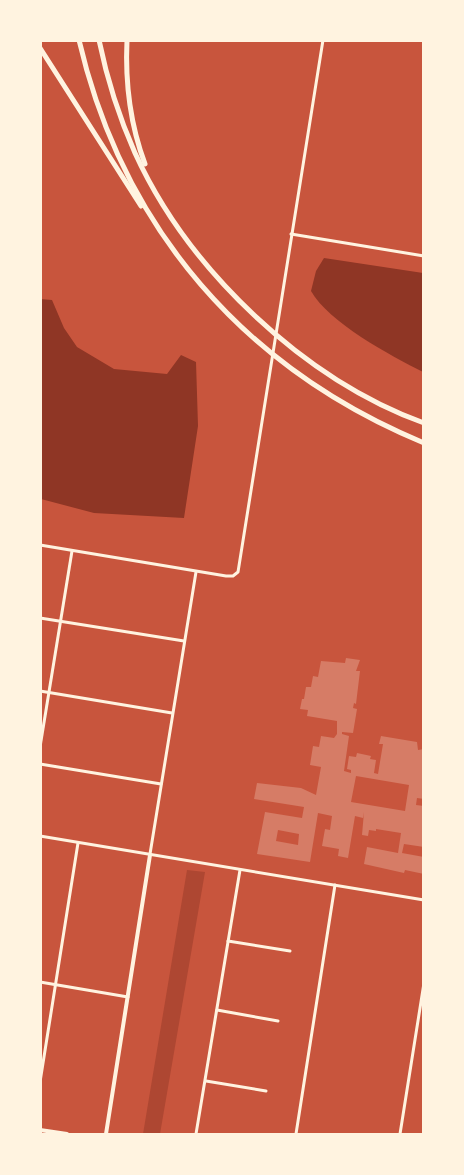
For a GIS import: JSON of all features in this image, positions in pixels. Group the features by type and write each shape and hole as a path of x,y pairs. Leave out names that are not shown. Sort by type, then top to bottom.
{"highway":[{"path":"79,40 90,86 116,155 159,232 213,300 254,339 292,370 340,403 423,443"},
{"path":"99,40 107,78 135,153 191,244 257,318 296,350 354,390 423,423"},
{"path":"127,40 125,75 131,116 152,183"},
{"path":"40,48 130,191 151,218"}],"street":[{"path":"40,545 196,572 230,576 236,573 323,40"},
{"path":"291,234 423,256"},
{"path":"40,747 72,551"},
{"path":"106,1134 196,572"},
{"path":"40,618 184,642"},
{"path":"40,691 173,713"},
{"path":"40,764 161,784"},
{"path":"40,836 423,900"},
{"path":"40,1082 78,843"},
{"path":"196,1134 240,870"},
{"path":"296,1134 335,885"},
{"path":"228,941 290,951"},
{"path":"40,982 128,997"},
{"path":"400,1134 423,983"},
{"path":"217,1010 278,1021"},
{"path":"206,1081 266,1091"},
{"path":"40,1130 67,1134"}],"shaded area":[{"path":"324,258 423,273 423,372 361,337 319,303 311,291 316,271"},
{"path":"40,299 52,300 64,328 77,347 114,369 167,374 181,355 196,362 198,426 184,518 94,513 41,499"},
{"path":"187,870 205,872 160,1134 143,1134"}],"building":[{"path":"346,658 360,660 356,671 360,671 356,704 354,703 353,708 357,709 353,733 342,732 349,736 344,771 351,773 351,770 347,769 349,756 356,757 357,753 371,756 370,759 376,760 374,773 378,774 383,744 379,744 381,736 417,742 418,750 424,749 424,799 417,798 416,805 424,806 424,847 404,844 402,853 424,857 424,874 405,870 404,873 364,864 367,847 398,853 401,833 376,829 376,831 369,830 368,836 362,835 364,812 363,818 355,816 348,858 338,856 339,849 322,846 325,829 330,830 332,816 318,813 310,862 257,854 265,812 302,818 304,807 254,799 257,783 301,788 316,795 321,767 310,765 313,746 319,747 321,736 334,738 337,734 337,721 307,716 308,710 300,709 302,699 304,699 306,687 311,687 313,676 318,677 321,661 345,663","holes":["356,776 409,785 405,811 351,802","278,830 299,834 298,845 276,841"]}]}
